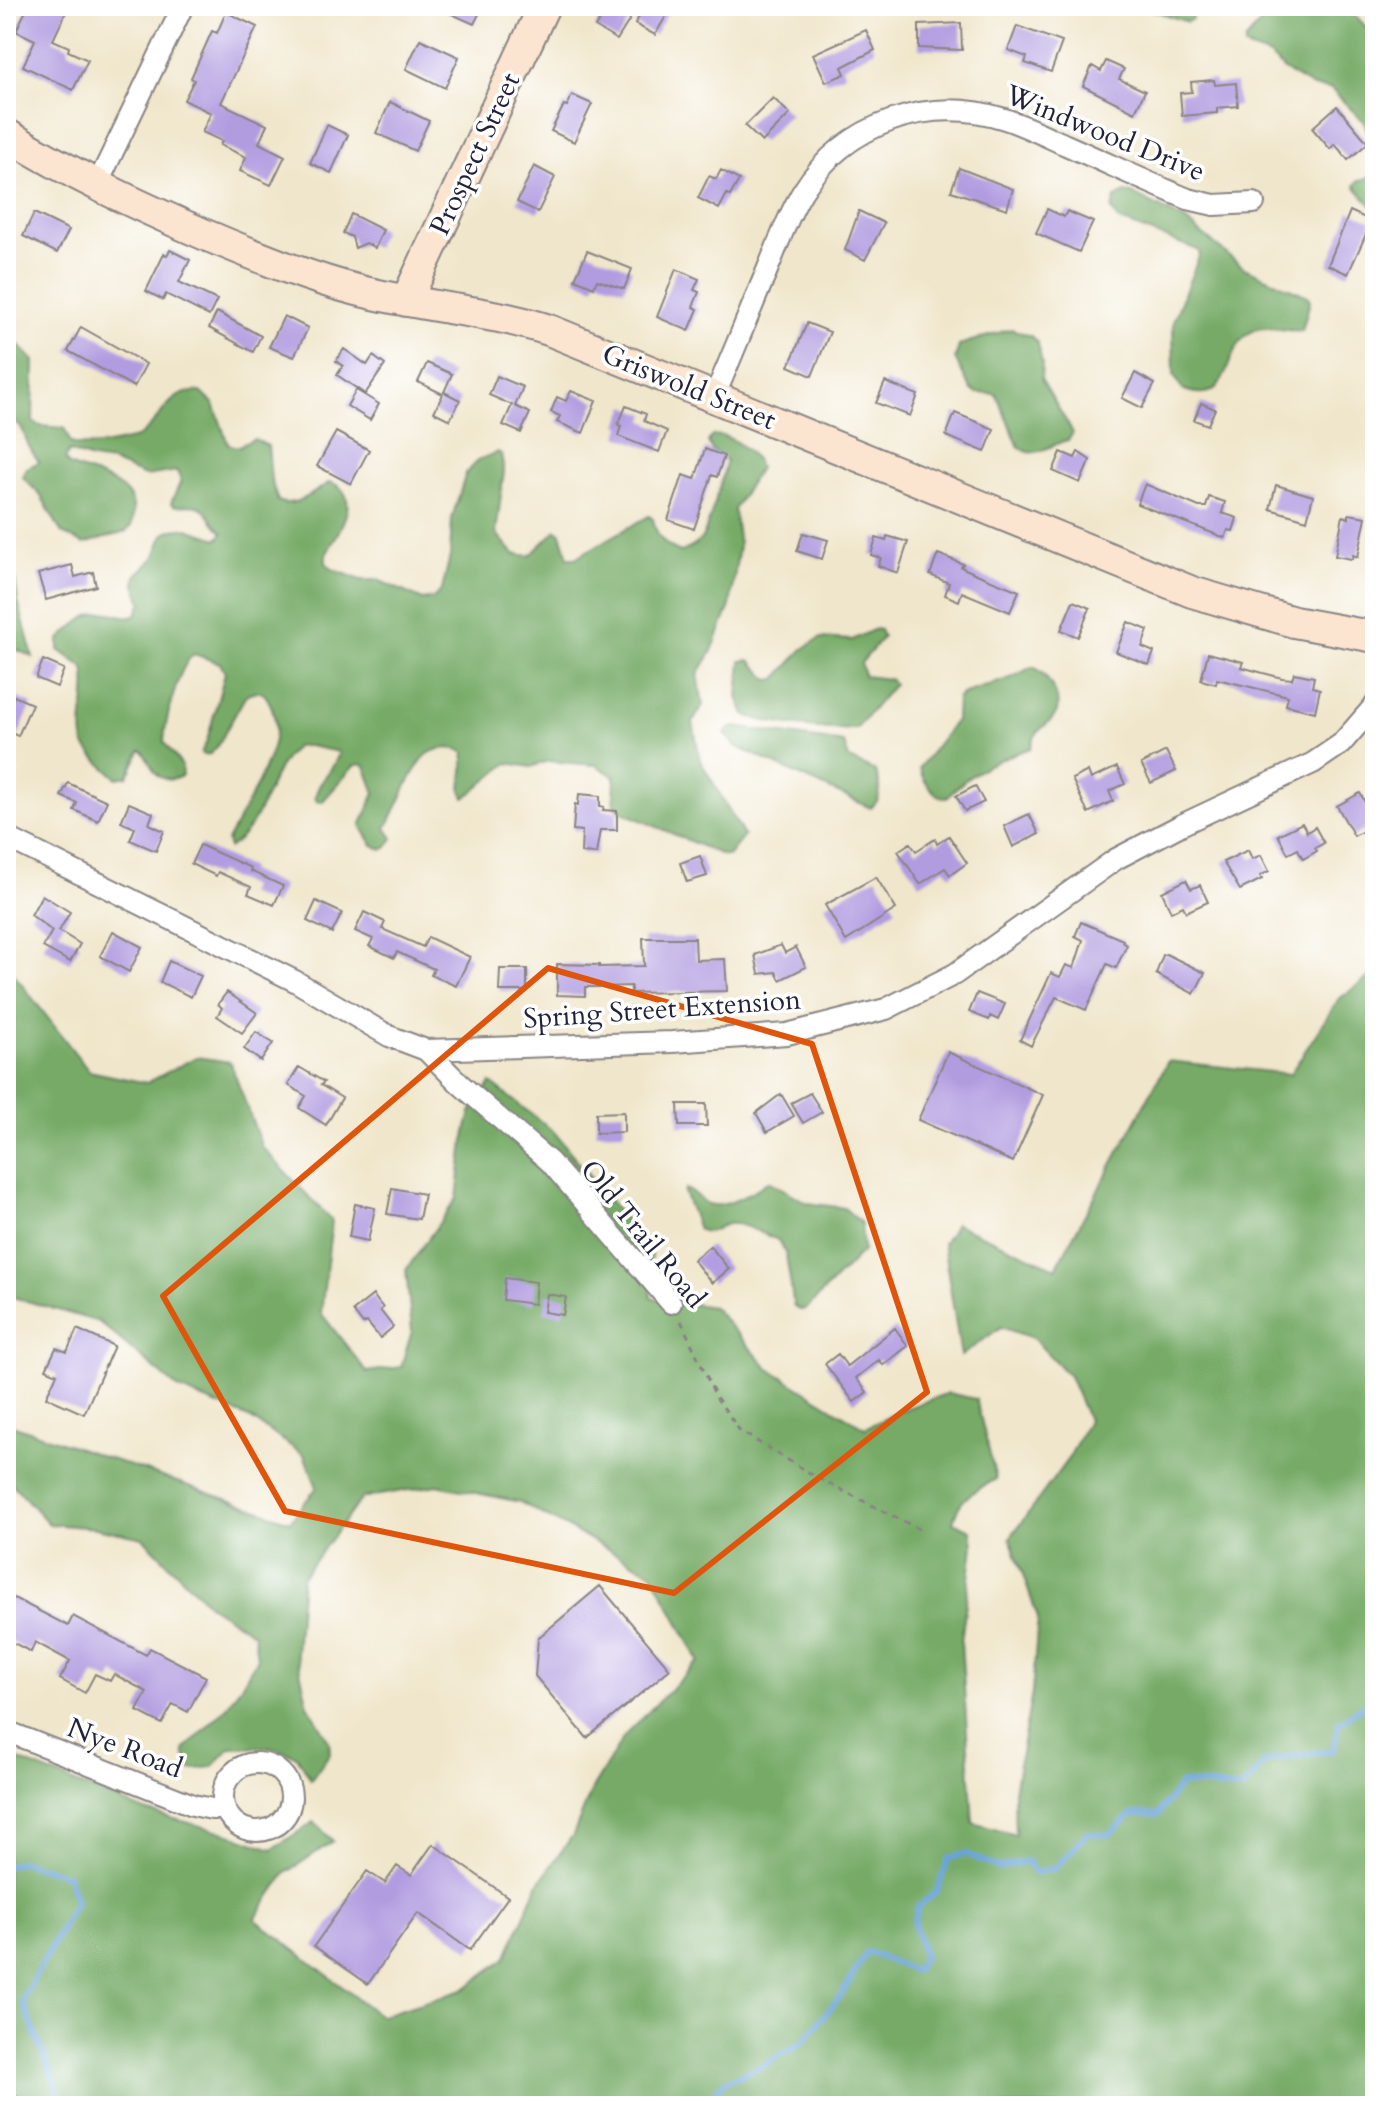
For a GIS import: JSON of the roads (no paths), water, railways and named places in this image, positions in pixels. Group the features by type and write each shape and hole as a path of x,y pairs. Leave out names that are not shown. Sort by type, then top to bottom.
{"main road":[{"name":"Prospect Street","path":"406,301 544,6"},
{"name":"Griswold Street","path":"6,134 97,185 204,234 302,273 356,290 531,324 1192,592 1294,622 1375,637"}],"street":[{"path":"97,185 183,6"},
{"name":"Windwood Drive","path":"714,397 787,222 805,189 846,144 883,122 947,110 987,114 1026,127 1188,199 1214,205 1254,203"},
{"name":"Spring Street Extension","path":"6,837 295,981 389,1036 426,1050 672,1042 787,1034 886,1009 955,974 1116,859 1313,763 1341,744 1375,705"},
{"name":"Old Trail Road","path":"426,1050 460,1084 550,1162 671,1303"},
{"name":"Nye Road","path":"6,1731 193,1805 225,1809"}],"waterway":[{"path":"703,2106 724,2082 761,2067 803,2042 842,1994 867,1952 915,1971 924,1956 914,1924 918,1907 937,1891 949,1858 966,1854 999,1868 1027,1861 1035,1873 1056,1868 1087,1833 1109,1835 1132,1814 1158,1815 1181,1783 1242,1789 1266,1761 1334,1750 1338,1724 1375,1698"},
{"path":"6,1866 22,1862 67,1875 76,1901 22,2001 64,2106"}]}
